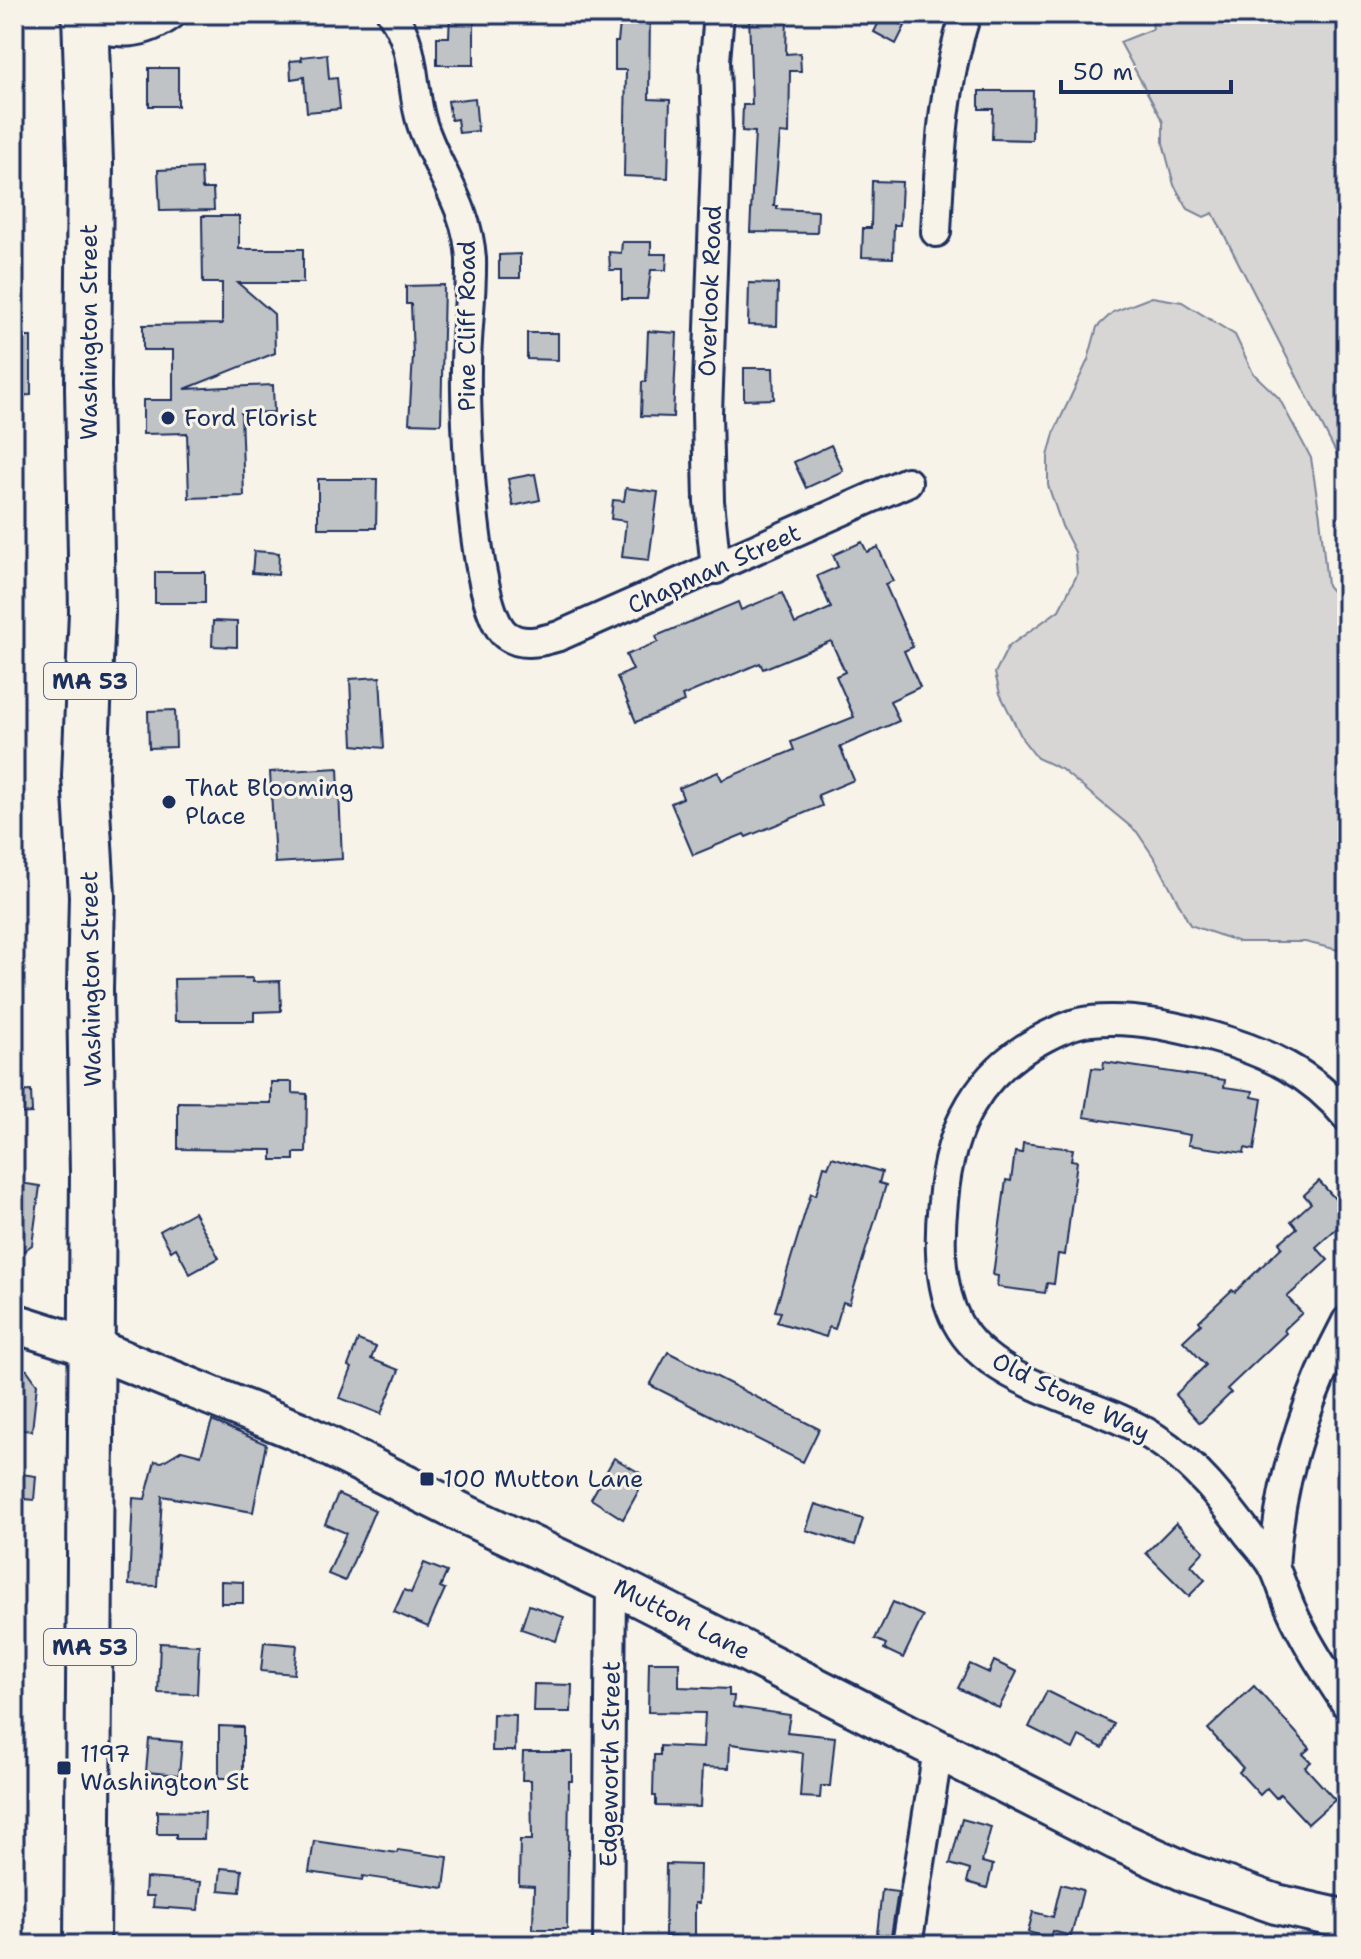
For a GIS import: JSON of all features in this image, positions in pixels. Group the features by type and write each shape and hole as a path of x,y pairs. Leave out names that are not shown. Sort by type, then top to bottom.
{"main road":[{"name":"Washington Street","path":"85,20 90,163 88,387 92,612 85,776 92,896 93,1348 87,1945"}],"street":[{"path":"85,20 115,33 139,31 160,23 172,14"},
{"name":"Pine Cliff Road","path":"392,14 409,44 416,101 425,134 455,192 466,227 471,259 465,413 477,536 493,614 506,634 517,640"},
{"name":"Overlook Road","path":"716,569 709,501 707,413 717,130 715,60 719,14"},
{"path":"936,232 945,98 953,52 966,14"},
{"name":"Chapman Street","path":"517,640 528,642 559,636 907,482"},
{"name":"Old Stone Way","path":"1347,1117 1330,1095 1291,1066 1252,1048 1195,1032 1130,1021 1089,1021 1063,1028 1010,1058 987,1079 968,1108 954,1140 944,1185 940,1236 944,1277 956,1321 973,1345 995,1364 1118,1417 1154,1437 1184,1459 1211,1485 1274,1567 1291,1611 1347,1705"},
{"name":"Old Stone Way","path":"1274,1567 1277,1522 1306,1406 1347,1321"},
{"name":"Mutton Lane","path":"14,1323 93,1348 298,1431 611,1583 1116,1840 1188,1873 1276,1904 1347,1920"},
{"name":"Edgeworth Street","path":"608,1945 611,1583"},
{"path":"907,1945 938,1750"}],"shaded area":[{"path":"1151,14 1347,14 1347,474 1213,213 1204,217 1188,209 1174,185 1163,143 1163,122 1120,42 1153,29"},
{"path":"1152,297 1182,302 1235,335 1253,373 1279,398 1311,458 1327,585 1347,610 1347,952 1305,942 1239,942 1190,925 1157,862 1137,832 1061,769 1037,758 1023,740 1000,694 995,673 1008,647 1059,610 1077,575 1075,552 1048,485 1048,456 1055,430 1088,360 1097,327 1113,312"}],"building":[{"path":"450,14 474,14 474,65 437,65 437,37 449,37"},
{"path":"621,14 650,14 649,99 670,100 668,178 624,176 626,70 615,70 615,42 618,42"},
{"path":"749,14 787,14 786,54 800,53 801,71 790,71 789,134 780,133 774,206 777,209 818,211 817,233 750,232 755,132 742,131 743,105 752,105"},
{"path":"883,14 905,26 896,44 874,32"},
{"path":"327,54 329,79 337,78 340,109 307,112 304,77 291,79 290,61"},
{"path":"149,68 178,68 178,106 149,106"},
{"path":"979,91 1033,91 1032,140 992,139 993,109 979,109"},
{"path":"475,98 478,131 459,133 457,119 451,120 448,101"},
{"path":"201,168 202,189 213,189 214,210 160,211 158,170"},
{"path":"872,181 902,182 900,225 894,225 893,258 862,257 863,228 871,228"},
{"path":"202,216 239,216 239,249 303,249 303,283 238,283 274,314 275,353 185,389 273,385 274,412 241,413 244,496 189,498 187,433 143,434 143,400 173,400 173,350 143,350 143,325 222,324 222,283 203,283"},
{"path":"622,242 651,242 651,254 667,254 666,270 651,270 647,299 622,299 622,270 610,270 609,252 621,253"},
{"path":"520,254 520,278 499,278 499,255"},
{"path":"749,283 778,284 777,326 748,325"},
{"path":"444,285 441,424 409,423 413,356 411,304 406,304 406,286"},
{"path":"648,331 677,333 673,417 641,416"},
{"path":"527,333 558,333 558,360 527,359"},
{"path":"14,337 31,337 31,395 14,396"},
{"path":"744,368 773,368 774,399 744,400"},
{"path":"831,445 843,471 806,488 794,462"},
{"path":"535,474 540,500 513,506 508,479"},
{"path":"318,479 377,479 376,528 318,528"},
{"path":"626,488 658,492 649,560 622,557 626,521 611,519 613,500 624,501"},
{"path":"862,542 867,552 878,547 893,581 885,584 913,647 904,651 920,687 890,701 899,721 840,747 854,780 818,795 822,806 693,855 671,803 683,798 679,788 718,772 722,780 794,750 791,742 854,717 836,676 845,672 831,641 763,669 760,663 682,696 684,702 636,722 617,677 633,670 626,655 658,642 656,636 738,602 741,610 782,593 795,624 831,608 817,576 838,567 833,555"},
{"path":"254,551 279,553 278,575 252,573"},
{"path":"155,572 205,572 205,603 155,603"},
{"path":"213,621 237,622 237,647 212,646"},
{"path":"380,677 384,748 353,745 350,679"},
{"path":"175,710 176,747 149,748 148,711"},
{"path":"338,768 342,859 275,863 270,772"},
{"path":"253,978 253,982 280,981 281,1011 254,1012 254,1021 175,1021 174,979"},
{"path":"1104,1062 1225,1080 1224,1087 1253,1091 1252,1097 1262,1099 1254,1150 1245,1148 1244,1153 1188,1145 1190,1135 1084,1117 1092,1068 1103,1069"},
{"path":"271,1082 292,1082 292,1093 307,1094 306,1153 294,1153 294,1160 272,1160 272,1150 178,1149 178,1102 271,1103"},
{"path":"31,1091 32,1113 14,1114 14,1092"},
{"path":"1023,1143 1073,1149 1071,1160 1077,1161 1065,1255 1058,1254 1054,1284 1047,1283 1045,1293 997,1287 998,1276 993,1275 1006,1180 1011,1181 1015,1152 1022,1153"},
{"path":"832,1157 882,1172 879,1183 886,1185 849,1304 843,1302 835,1329 829,1327 826,1337 777,1322 781,1312 775,1311 811,1193 816,1195 824,1166 828,1167"},
{"path":"1319,1181 1347,1212 1347,1219 1316,1247 1328,1260 1287,1297 1302,1313 1284,1330 1286,1333 1227,1389 1231,1393 1200,1423 1175,1395 1206,1365 1183,1341 1201,1324 1199,1321 1282,1247 1279,1243 1297,1228 1291,1221 1311,1203 1304,1195"},
{"path":"14,1182 40,1186 32,1245 14,1258"},
{"path":"194,1212 219,1258 190,1274 176,1248 171,1251 160,1231"},
{"path":"358,1340 376,1347 371,1359 399,1370 381,1414 340,1398 352,1368 348,1366"},
{"path":"668,1352 819,1429 803,1462 650,1385"},
{"path":"14,1369 27,1370 37,1384 32,1431 14,1429"},
{"path":"212,1421 266,1444 253,1512 162,1496 157,1586 129,1585 133,1498 145,1499 155,1461 162,1462 182,1450 201,1455"},
{"path":"614,1458 640,1473 637,1478 644,1481 623,1519 591,1499"},
{"path":"14,1473 36,1476 34,1500 14,1498"},
{"path":"338,1494 375,1510 345,1581 328,1574 346,1533 325,1524"},
{"path":"815,1504 863,1519 855,1545 806,1530"},
{"path":"1176,1523 1204,1551 1191,1565 1205,1580 1189,1596 1146,1553"},
{"path":"424,1563 447,1572 440,1587 445,1589 428,1627 394,1612 404,1590 411,1593"},
{"path":"221,1581 243,1582 243,1603 221,1603"},
{"path":"893,1602 923,1616 903,1658 884,1649 886,1644 875,1639"},
{"path":"529,1605 564,1617 556,1641 521,1629"},
{"path":"264,1642 297,1645 294,1674 261,1671"},
{"path":"160,1643 199,1645 197,1694 158,1693"},
{"path":"994,1661 1017,1672 999,1708 958,1688 970,1664 989,1673"},
{"path":"649,1662 679,1662 679,1687 729,1689 729,1696 734,1696 733,1707 790,1715 787,1732 835,1737 830,1786 821,1786 820,1798 800,1797 803,1753 730,1744 729,1768 702,1767 700,1807 656,1806 656,1796 653,1796 654,1755 660,1755 660,1746 703,1748 705,1713 648,1712"},
{"path":"534,1684 572,1685 571,1712 533,1712"},
{"path":"1254,1686 1310,1748 1303,1754 1311,1762 1305,1767 1335,1800 1308,1824 1280,1794 1276,1798 1267,1788 1260,1795 1239,1772 1243,1768 1208,1729"},
{"path":"1047,1691 1114,1724 1103,1748 1079,1736 1073,1749 1029,1727"},
{"path":"493,1714 516,1715 515,1751 492,1751"},
{"path":"219,1726 243,1727 243,1778 219,1778"},
{"path":"149,1739 182,1742 179,1775 146,1772"},
{"path":"523,1752 572,1752 567,1929 533,1929 534,1886 519,1885 520,1840 532,1840 531,1780 522,1780"},
{"path":"157,1811 205,1812 204,1839 176,1839 176,1834 157,1834"},
{"path":"962,1819 991,1827 982,1862 993,1865 987,1888 967,1882 970,1870 950,1864"},
{"path":"314,1841 448,1857 444,1888 309,1872"},
{"path":"666,1864 700,1865 699,1903 695,1903 695,1945 677,1945 677,1936 665,1936"},
{"path":"221,1868 242,1870 240,1892 219,1890"},
{"path":"146,1878 201,1882 198,1910 153,1907 154,1896 145,1896"},
{"path":"1061,1884 1083,1890 1071,1936 1052,1931 1050,1938 1028,1932 1033,1912 1053,1917"},
{"path":"882,1890 898,1892 891,1936 877,1934"}],"place":[{"name":"Ford Florist","path":"168,418"},
{"name":"That Blooming Place","path":"169,802"},
{"name":"100 Mutton Lane","path":"427,1479"},
{"name":"1197 Washington St","path":"64,1768"}]}
